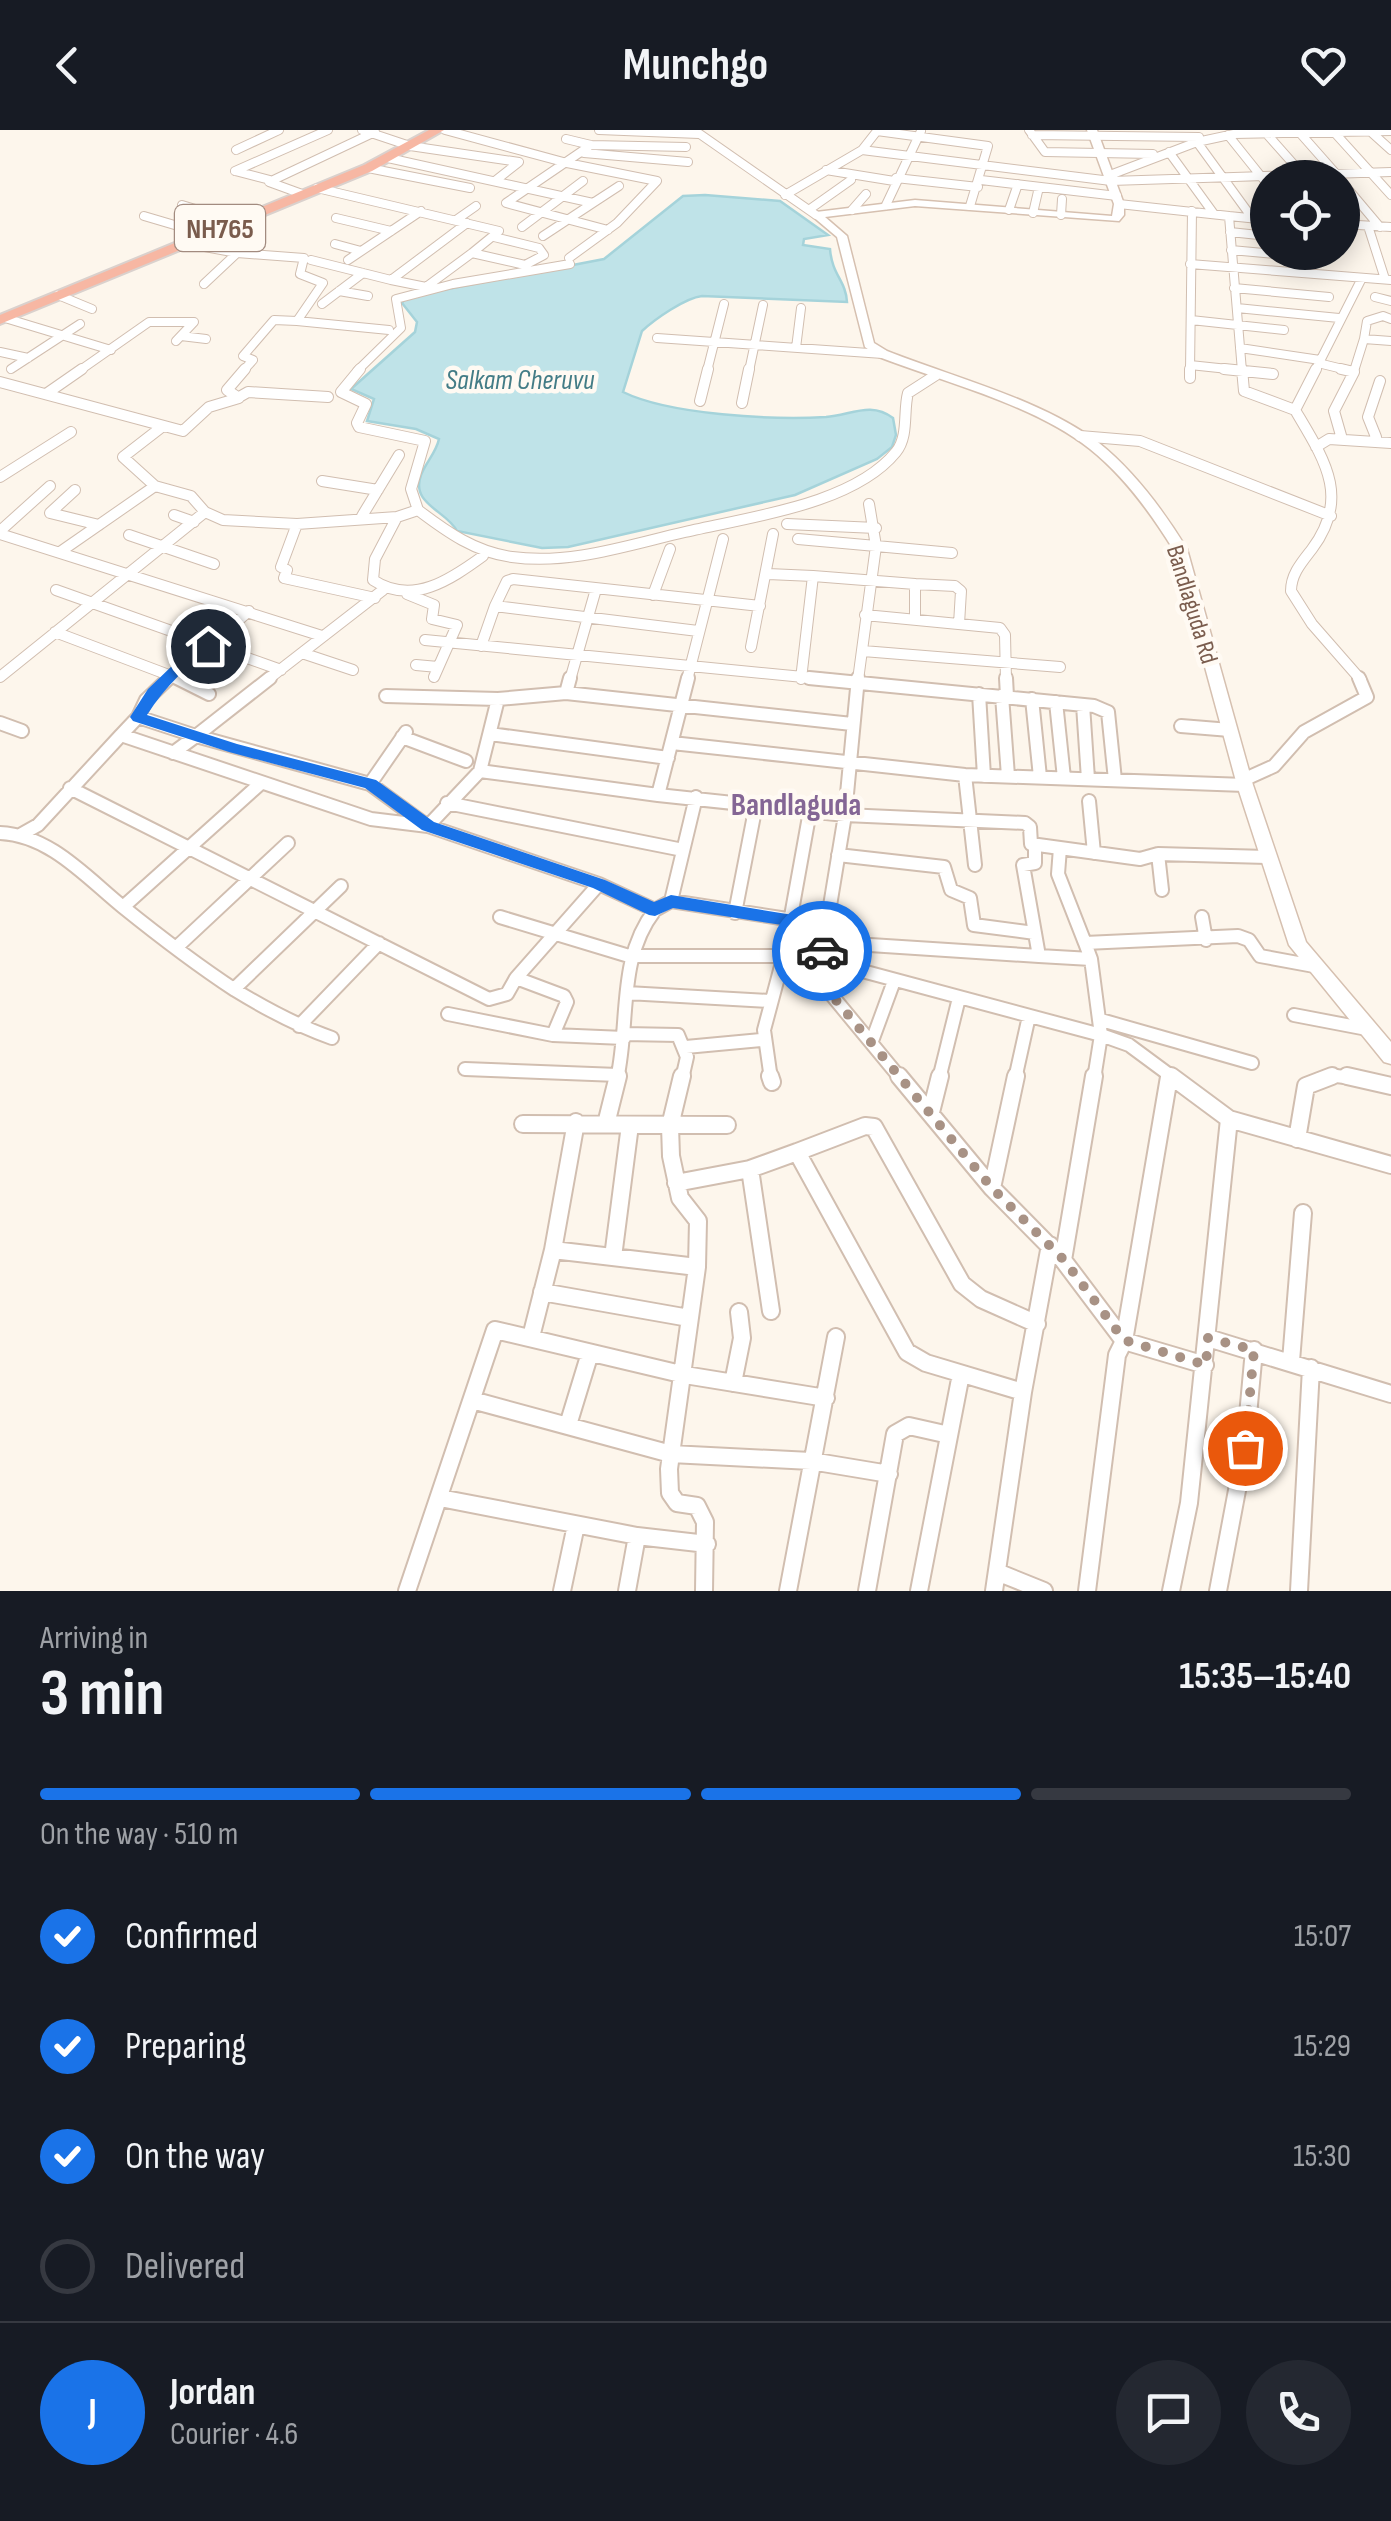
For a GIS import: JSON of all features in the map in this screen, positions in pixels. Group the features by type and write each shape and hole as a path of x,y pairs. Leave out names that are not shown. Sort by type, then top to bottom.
{"highway":[{"name":"NH765","path":"3,319 368,168 442,130"}],"street":[{"path":"236,150 279,130"},
{"path":"310,260 426,287 499,232 235,171 328,130"},
{"path":"362,130 410,146 519,164 495,181"},
{"path":"442,130 657,183 570,261 396,299 401,328 347,381 341,392 366,404 357,423 359,427 378,433 407,432 425,441 426,449 412,476 412,500 418,510 458,542 536,559 590,555 792,507 868,475 888,460 903,442 908,393 936,376"},
{"path":"600,130 696,132 812,212 842,236 866,338 884,354"},
{"path":"1031,132 1163,133 1212,138 1265,132 1391,131"},
{"path":"270,180 375,132"},
{"path":"636,176 654,132"},
{"path":"857,168 874,132 920,133 988,146 970,206"},
{"path":"1031,132 1045,152 1167,152"},
{"path":"812,212 886,205 970,206 1114,219 1119,215 1118,200 1093,132"},
{"path":"1265,132 1290,160"},
{"path":"1334,132 1391,195"},
{"path":"1370,132 1391,150"},
{"path":"886,205 920,133"},
{"path":"1163,133 1167,152 1214,214"},
{"path":"1300,133 1323,160"},
{"path":"1228,135 1250,163"},
{"path":"1110,178 1192,136"},
{"path":"1192,136 1250,214"},
{"path":"566,139 588,149 644,160 688,162"},
{"path":"938,182 955,141"},
{"path":"486,159 508,147"},
{"path":"608,230 506,204 524,188 588,149 686,147"},
{"path":"784,195 865,150 1110,178 1250,176"},
{"path":"388,158 593,203"},
{"path":"368,168 470,188"},
{"path":"826,170 895,180 1039,186 1250,218"},
{"path":"1360,174 1391,172"},
{"path":"812,212 850,180"},
{"path":"1147,180 1168,208"},
{"path":"522,227 582,181"},
{"path":"1009,210 1018,184"},
{"path":"543,236 619,186"},
{"path":"1033,213 1039,186"},
{"path":"392,205 408,194"},
{"path":"852,210 866,194"},
{"path":"1061,216 1062,200"},
{"path":"348,260 440,201"},
{"path":"1360,203 1380,226"},
{"path":"182,205 235,222"},
{"path":"456,220 476,206"},
{"path":"1190,378 1192,212"},
{"path":"488,228 502,216"},
{"path":"672,743 965,775 1244,783 1274,766 1304,732 1367,697 1363,683 1292,591 1291,580 1320,540 1331,516 1328,470 1295,410 1244,392 1229,216"},
{"path":"135,227 148,217 206,234"},
{"path":"336,218 391,231"},
{"path":"391,280 468,223"},
{"path":"1360,225 1391,227"},
{"path":"1190,264 1388,280 1368,226"},
{"path":"1230,232 1250,234"},
{"path":"472,253 525,265 544,255 539,248 494,236"},
{"path":"183,242 237,254 304,258 300,274 323,283 297,321"},
{"path":"336,244 361,251"},
{"path":"1231,250 1250,252"},
{"path":"204,284 237,254"},
{"path":"451,269 484,276"},
{"path":"322,304 363,273"},
{"path":"1295,410 1362,278"},
{"path":"1234,288 1329,297"},
{"path":"340,291 368,296"},
{"path":"58,295 92,309"},
{"path":"1375,297 1391,301"},
{"path":"700,400 724,304"},
{"path":"742,403 763,305"},
{"path":"796,348 800,308"},
{"path":"1237,308 1339,318"},
{"path":"1342,439 1334,411 1354,372 1367,321 1388,316"},
{"path":"3,319 111,350"},
{"path":"241,396 227,390 254,360 243,356 274,320 390,330"},
{"path":"1190,320 1284,330"},
{"path":"46,394 151,322 194,322 178,338 206,339"},
{"path":"11,369 80,324"},
{"path":"657,338 884,354"},
{"path":"1364,339 1391,342"},
{"path":"1240,348 1354,372"},
{"path":"0,352 28,358"},
{"name":"Bandlaguda Rd","path":"884,354 1080,436 1120,471 1165,523 1180,550 1266,857 1298,945 1391,1056"},
{"path":"1190,365 1273,374"},
{"path":"1379,437 1368,417 1380,381"},
{"path":"0,382 182,432 207,409 227,405 248,392 328,397"},
{"path":"163,426 123,457 155,486 190,496 205,512 232,522 298,524 362,516 397,517 418,510"},
{"path":"0,477 71,432"},
{"path":"1080,436 1140,441 1331,516"},
{"path":"1316,447 1328,439 1379,437 1391,443"},
{"path":"362,516 400,456"},
{"path":"387,475 405,477"},
{"path":"322,481 378,490"},
{"path":"50,486 0,533 322,636"},
{"path":"60,552 155,486"},
{"path":"75,490 50,513 99,525"},
{"path":"869,504 876,546 825,952 825,987 992,1188 1064,1260 1124,1340 1206,1365"},
{"path":"0,677 205,512"},
{"path":"174,515 194,522"},
{"path":"379,594 373,580 375,560 397,517"},
{"path":"298,524 281,566 287,570 284,578 379,594 399,592 433,587 483,556"},
{"path":"787,524 876,528"},
{"path":"751,647 768,574 772,534"},
{"path":"129,535 214,564"},
{"path":"798,538 952,553"},
{"path":"658,794 723,539"},
{"path":"653,595 670,549"},
{"path":"768,574 960,589 959,624"},
{"path":"801,679 813,576"},
{"path":"481,646 495,606 510,579 760,606"},
{"path":"915,584 915,619"},
{"path":"566,694 596,589"},
{"path":"56,590 281,670"},
{"path":"399,592 434,605 432,618 457,625 436,672 416,665"},
{"path":"173,753 379,594"},
{"path":"495,606 698,631"},
{"path":"22,834 38,825 138,717 146,700 205,645 249,611"},
{"path":"865,616 1004,632 1008,776"},
{"path":"55,632 172,675 209,694"},
{"path":"425,640 1083,705 1108,712 1115,780"},
{"path":"863,650 1060,668"},
{"path":"302,653 353,670"},
{"path":"386,696 498,699 566,694 852,724"},
{"path":"979,694 984,776"},
{"path":"428,826 480,771 498,699"},
{"path":"1032,699 1040,777"},
{"path":"1056,702 1064,778"},
{"path":"1083,705 1088,779"},
{"path":"138,717 370,784 428,826"},
{"path":"0,724 22,731"},
{"path":"1180,726 1230,730"},
{"path":"370,784 405,734 466,761"},
{"path":"490,734 668,758"},
{"path":"121,735 371,818 428,826 599,884 655,910"},
{"path":"480,771 845,815 1028,824 1029,843 1035,845 1140,860 1158,854 1266,857"},
{"path":"965,775 974,865"},
{"path":"122,907 262,783"},
{"path":"70,788 489,998 507,994 550,935 599,884"},
{"path":"671,901 696,797"},
{"path":"1089,801 1094,853"},
{"path":"446,803 684,850"},
{"path":"735,913 756,805"},
{"path":"772,1082 762,1040 784,956 787,919 810,811"},
{"path":"0,833 22,834 76,866 122,907 179,945 234,989 300,1026 332,1038"},
{"path":"179,945 288,843"},
{"path":"1035,845 1035,863 1023,866 1039,956"},
{"path":"1060,848 1058,874 1091,959 1101,1028 1064,1260"},
{"path":"1158,854 1162,890"},
{"path":"838,855 944,867 951,890 970,898 974,924 1035,933"},
{"path":"234,989 340,886"},
{"path":"606,1124 624,1036 630,956 643,923 671,901 787,919 825,952 894,981 1029,1016 1101,1028 1252,1063"},
{"path":"500,917 630,956 784,956"},
{"path":"1202,918 1206,940"},
{"path":"1085,943 1242,937 1260,956 1314,966"},
{"path":"300,1026 379,943"},
{"path":"825,952 1091,959"},
{"path":"516,978 564,996 567,1002 553,1035"},
{"path":"872,1041 894,981"},
{"path":"628,993 770,1001"},
{"path":"931,1112 959,998"},
{"path":"448,1014 553,1035 678,1035 686,1048 685,1069 670,1126 680,1198 698,1221 698,1267 686,1375 671,1454 670,1493 677,1503 697,1506 705,1522 704,1591"},
{"path":"1294,1015 1368,1029"},
{"path":"992,1188 1029,1016"},
{"path":"1101,1028 1229,1118 1391,1165"},
{"path":"686,1048 762,1040"},
{"path":"465,1069 618,1076"},
{"path":"1298,1139 1306,1086 1318,1076 1336,1075 1391,1086"},
{"path":"1087,1591 1116,1356 1124,1340 1169,1077"},
{"path":"1171,1591 1188,1503 1206,1365 1229,1118"},
{"path":"530,1338 553,1250 576,1122"},
{"path":"523,1124 726,1125"},
{"path":"612,1257 630,1125"},
{"path":"676,1183 750,1169 864,1126 874,1127 962,1284 980,1299 1037,1324"},
{"path":"798,1152 907,1352 961,1374 1023,1392"},
{"path":"750,1169 772,1311"},
{"path":"1290,1361 1303,1213"},
{"path":"1044,1591 996,1581 1023,1392 1050,1245"},
{"path":"553,1250 698,1267"},
{"path":"542,1292 690,1318"},
{"path":"733,1383 742,1338 740,1312"},
{"path":"408,1591 495,1330 686,1375 826,1398"},
{"path":"788,1591 836,1338"},
{"path":"1208,1338 1391,1394"},
{"path":"1218,1591 1245,1448 1254,1350"},
{"path":"568,1426 590,1353"},
{"path":"1298,1591 1311,1368"},
{"path":"919,1591 961,1374"},
{"path":"472,1400 671,1454 811,1460 888,1474"},
{"path":"867,1591 896,1434 904,1429 923,1428 949,1435"},
{"path":"440,1498 637,1536 707,1544"},
{"path":"562,1591 576,1525"},
{"path":"627,1591 637,1536"}],"water":[{"name":"Salkam Cheruvu","path":"683,196 780,201 828,235 804,239 803,245 830,249 847,302 702,296 687,301 642,331 623,392 694,411 779,418 877,410 893,418 896,435 892,447 877,459 795,495 568,547 542,548 457,531 425,500 419,485 439,439 416,429 367,421 374,399 351,389 415,332 417,322 402,303 406,297 604,259"}],"way so far":[{"path":"822,951 826,961 825,987 992,1188 1064,1260 1124,1340 1206,1365 1208,1338 1254,1350 1245,1448"}],"district":[{"name":"Bandlaguda","path":"796,804"}],"route":[{"path":"208,646 203,644 146,700 138,717 234,748 370,784 428,826 599,884 655,910 671,901 787,919 822,951"}]}
